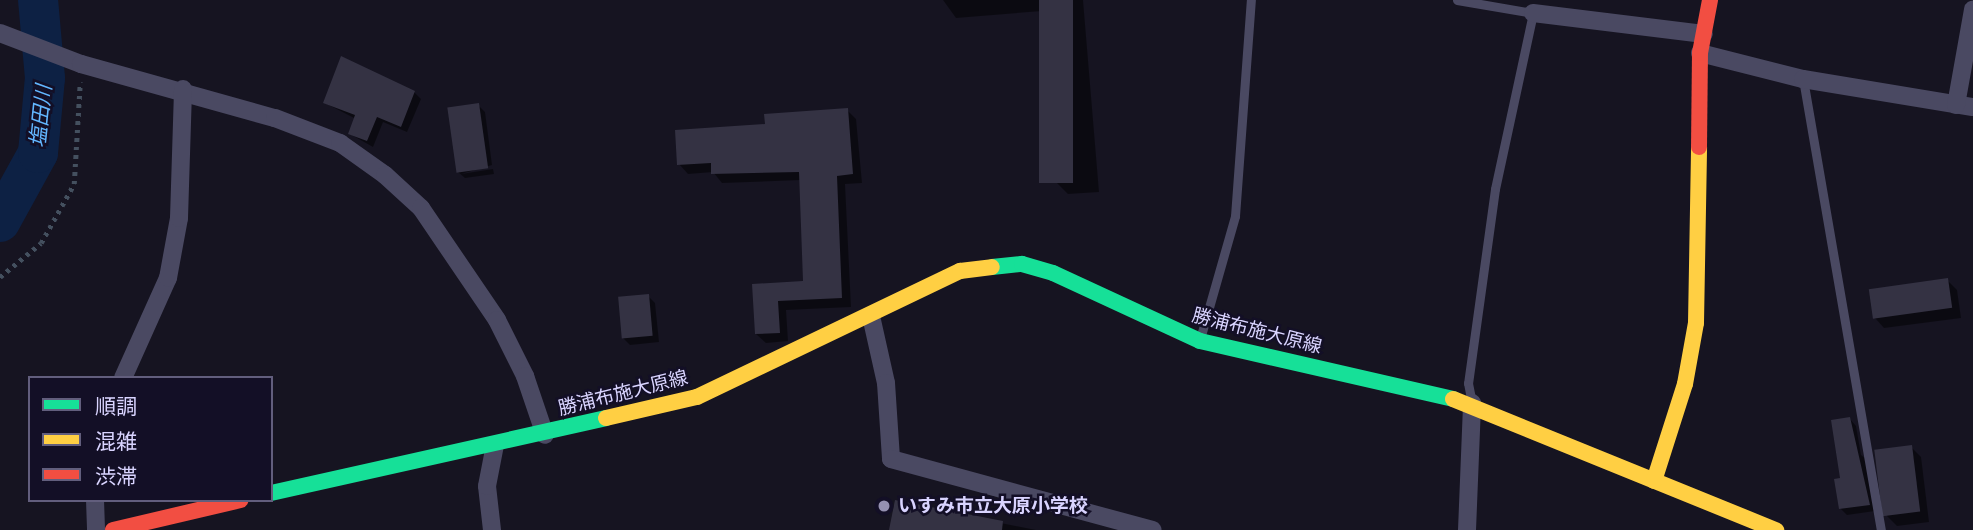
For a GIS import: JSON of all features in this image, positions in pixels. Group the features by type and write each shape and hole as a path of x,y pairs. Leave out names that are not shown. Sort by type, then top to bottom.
{"main road":[{"path":"1654,481 1685,384 1696,323 1700,53 1710,0"},
{"name":"勝浦布施大原線","path":"273,493 545,435 696,397 871,316 960,271 1022,264 1053,273 1200,341 1472,404 1776,530"},
{"path":"113,530 232,502"}],"street":[{"path":"1700,53 1803,79 1965,106 1973,10"},
{"path":"1533,13 1704,34"},
{"path":"0,33 80,64 183,89 340,143 421,208 497,320 525,376 545,435"},
{"path":"124,376 168,278 180,205 183,89"},
{"path":"871,316 886,383 891,459 1153,530"},
{"path":"1466,530 1472,404"},
{"path":"492,530 487,486 495,445"},
{"path":"95,502 96,530"}],"lane":[{"path":"1200,341 1235,216 1251,0"},
{"path":"1457,0 1533,13 1495,189 1468,383 1472,404"},
{"path":"1803,79 1881,530"}],"path":[{"path":"0,277 41,243 74,184 80,64"}],"building":[{"path":"1039,0 1073,0 1073,183 1039,183"},
{"path":"341,56 415,91 401,127 377,117 367,141 348,134 355,115 323,103"},
{"path":"479,103 488,168 456,173 447,107"},
{"path":"848,108 853,174 837,176 842,298 778,301 780,333 755,334 752,284 803,281 799,172 711,174 711,163 677,165 675,130 765,124 764,114"},
{"path":"1948,278 1952,308 1873,319 1869,289"},
{"path":"649,294 653,336 622,339 618,297"},
{"path":"1850,417 1870,505 1839,509 1834,479 1840,478 1831,420"},
{"path":"1912,445 1920,512 1882,516 1874,450"},
{"path":"895,500 1003,521 1002,530 889,530"}],"waterway":[{"name":"塩田川","path":"0,222 38,153 45,78 38,0"}],"traffic: fast":[{"path":"992,267 1022,264 1053,273 1200,341 1453,399"},
{"path":"273,493 606,418"}],"traffic: slow":[{"path":"1654,481 1685,384 1696,323 1699,147"},
{"path":"606,418 697,397 960,271 992,267"},
{"path":"1453,399 1776,530"}],"traffic: jam":[{"path":"1699,147 1700,53 1710,0"},
{"path":"113,530 232,502"}],"place":[{"name":"いすみ市立大原小学校","path":"884,506"}]}
